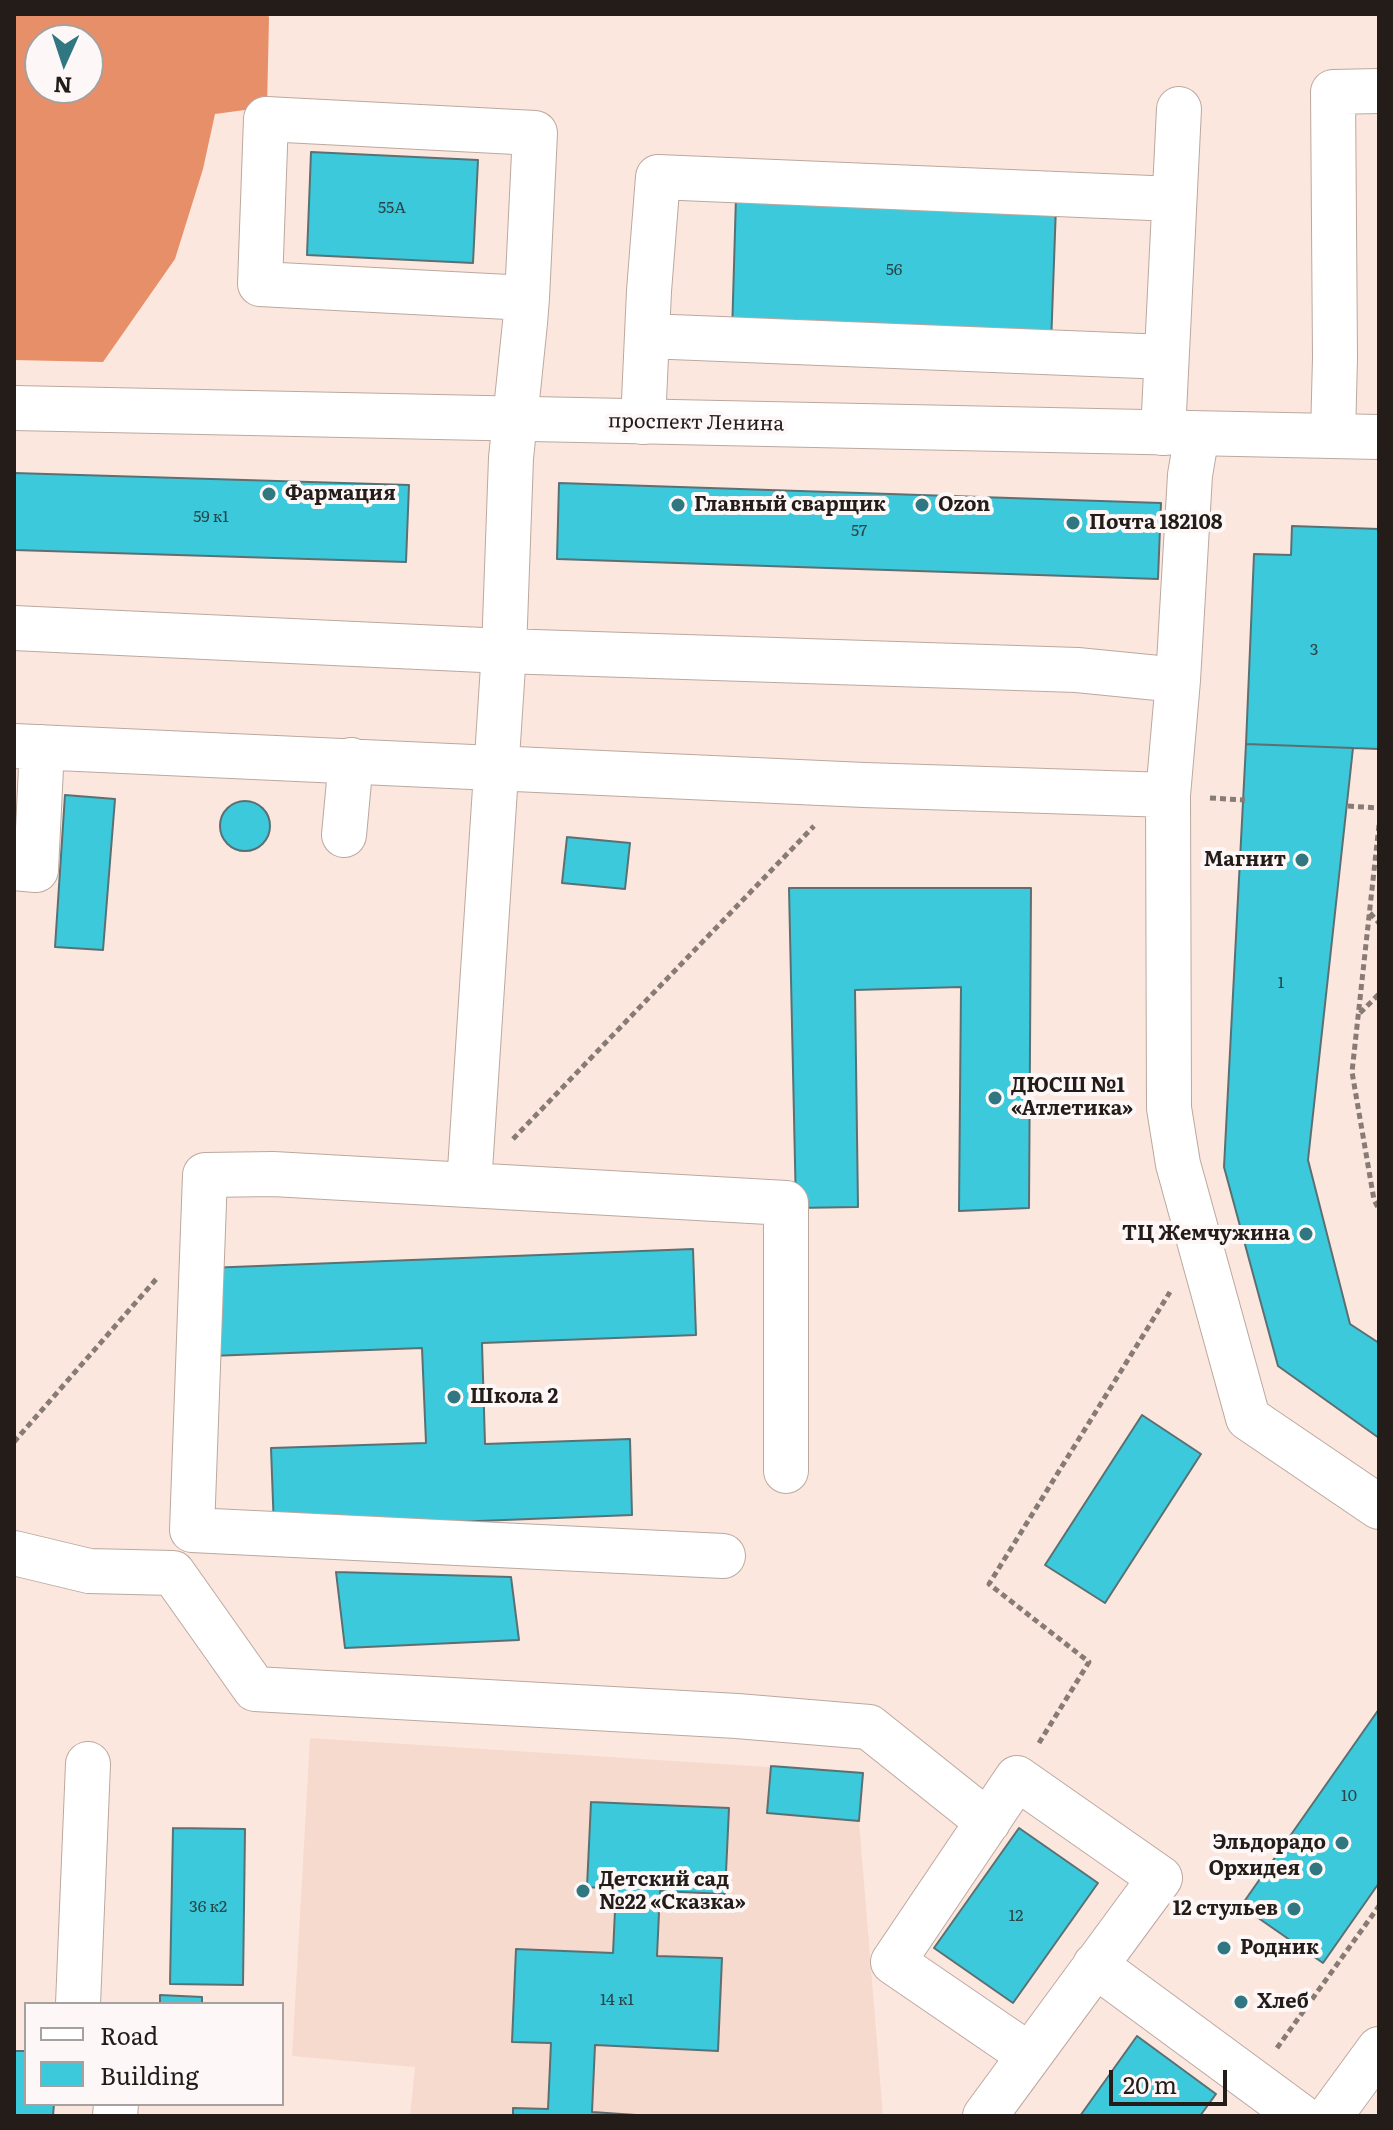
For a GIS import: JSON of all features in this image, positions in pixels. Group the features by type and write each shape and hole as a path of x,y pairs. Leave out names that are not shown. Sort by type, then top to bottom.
{"main road":[{"path":"1333,435 1333,92 1379,91"},
{"path":"1179,109 1166,357 1190,475 1168,795 1169,1108 1178,1164 1248,1418 1379,1507"},
{"path":"469,1185 504,651 514,419 527,298 535,133 266,119 260,284 527,298"},
{"path":"643,422 658,177 1174,199"},
{"path":"647,336 1166,357"},
{"name":"проспект Ленина","path":"14,408 1379,437"},
{"path":"14,628 504,651 1077,670 1178,680"},
{"path":"14,868 36,870 28,746 864,785 1168,795"},
{"path":"344,835 351,760"},
{"path":"723,1556 192,1530 205,1175 273,1174 786,1203 786,1471"},
{"path":"14,1553 89,1571 173,1573 255,1689 721,1715 869,1727 988,1822"},
{"path":"78,2002 88,1764"},
{"path":"985,2116 1160,1878 1017,1778 893,1962 1029,2055"},
{"path":"1095,1965 1300,2116"},
{"path":"1330,2116 1373,2069"}],"path":[{"path":"469,1185 822,817 864,785"},
{"path":"1348,806 1379,808"},
{"path":"1379,825 1352,1072 1379,1209"},
{"path":"1370,913 1379,923"},
{"path":"1358,1015 1379,994"},
{"path":"1017,1778 1089,1662 989,1584 1200,1243"},
{"path":"14,1442 162,1272"},
{"path":"1253,2081 1379,1906"}],"shaded area":[{"path":"14,14 268,14 267,107 215,114 203,169 175,259 103,362 14,360"},
{"name":"Детский сад №22 «Сказка»","path":"310,1738 863,1773 859,1821 883,2116 410,2116 415,2067 292,2056"}],"building":[{"path":"311,152 478,160 473,263 307,255"},
{"path":"736,196 1056,206 1051,345 732,334"},
{"path":"14,473 409,485 406,562 14,550"},
{"path":"559,483 1161,503 1158,579 557,559"},
{"path":"1292,526 1379,529 1379,749 1246,744 1254,554 1291,555"},
{"path":"1246,744 1353,748 1308,1160 1350,1324 1379,1343 1379,1438 1278,1366 1224,1167"},
{"path":"65,795 115,799 103,950 55,947"},
{"path":"245,801 263,808 270,826 263,844 245,851 227,844 220,826 227,808"},
{"path":"567,837 630,843 625,889 562,883"},
{"name":"ДЮСШ №1 «Атлетика»","path":"789,888 1031,888 1029,1208 959,1211 961,987 855,990 858,1207 796,1208"},
{"name":"Школа 2","path":"693,1249 696,1335 482,1343 485,1444 630,1439 632,1515 274,1529 271,1448 426,1443 422,1348 210,1356 207,1268"},
{"path":"1142,1415 1201,1454 1105,1603 1045,1565"},
{"path":"336,1572 511,1577 519,1640 345,1648"},
{"path":"1379,1709 1379,1883 1323,1963 1241,1906"},
{"path":"771,1766 863,1773 859,1821 767,1813"},
{"path":"591,1802 729,1808 725,1894 660,1891 657,1956 722,1958 718,2051 595,2045 592,2112 651,2116 513,2116 513,2108 548,2109 551,2043 512,2042 516,1949 613,1953 616,1889 587,1887"},
{"path":"173,1828 245,1829 243,1985 170,1984"},
{"path":"1019,1828 1098,1883 1013,2003 934,1948"},
{"path":"160,1995 202,1997 202,2002 160,2002"},
{"path":"1137,2036 1216,2094 1200,2116 1080,2116"},
{"path":"14,2051 24,2051 24,2106 54,2106 53,2116 14,2116"}],"place":[{"name":"Фармация","path":"269,494"},
{"name":"Главный сварщик","path":"678,505"},
{"name":"Ozon","path":"922,505"},
{"name":"Почта 182108","path":"1073,523"},
{"name":"Магнит","path":"1302,860"},
{"name":"ДЮСШ №1 «Атлетика»","path":"995,1098"},
{"name":"ТЦ Жемчужина","path":"1306,1234"},
{"name":"Школа 2","path":"454,1397"},
{"name":"Эльдорадо","path":"1342,1843"},
{"name":"Орхидея","path":"1316,1869"},
{"name":"Детский сад №22 «Сказка»","path":"583,1891"},
{"name":"12 стульев","path":"1294,1909"},
{"name":"Родник","path":"1224,1948"},
{"name":"Хлеб","path":"1241,2002"}]}
